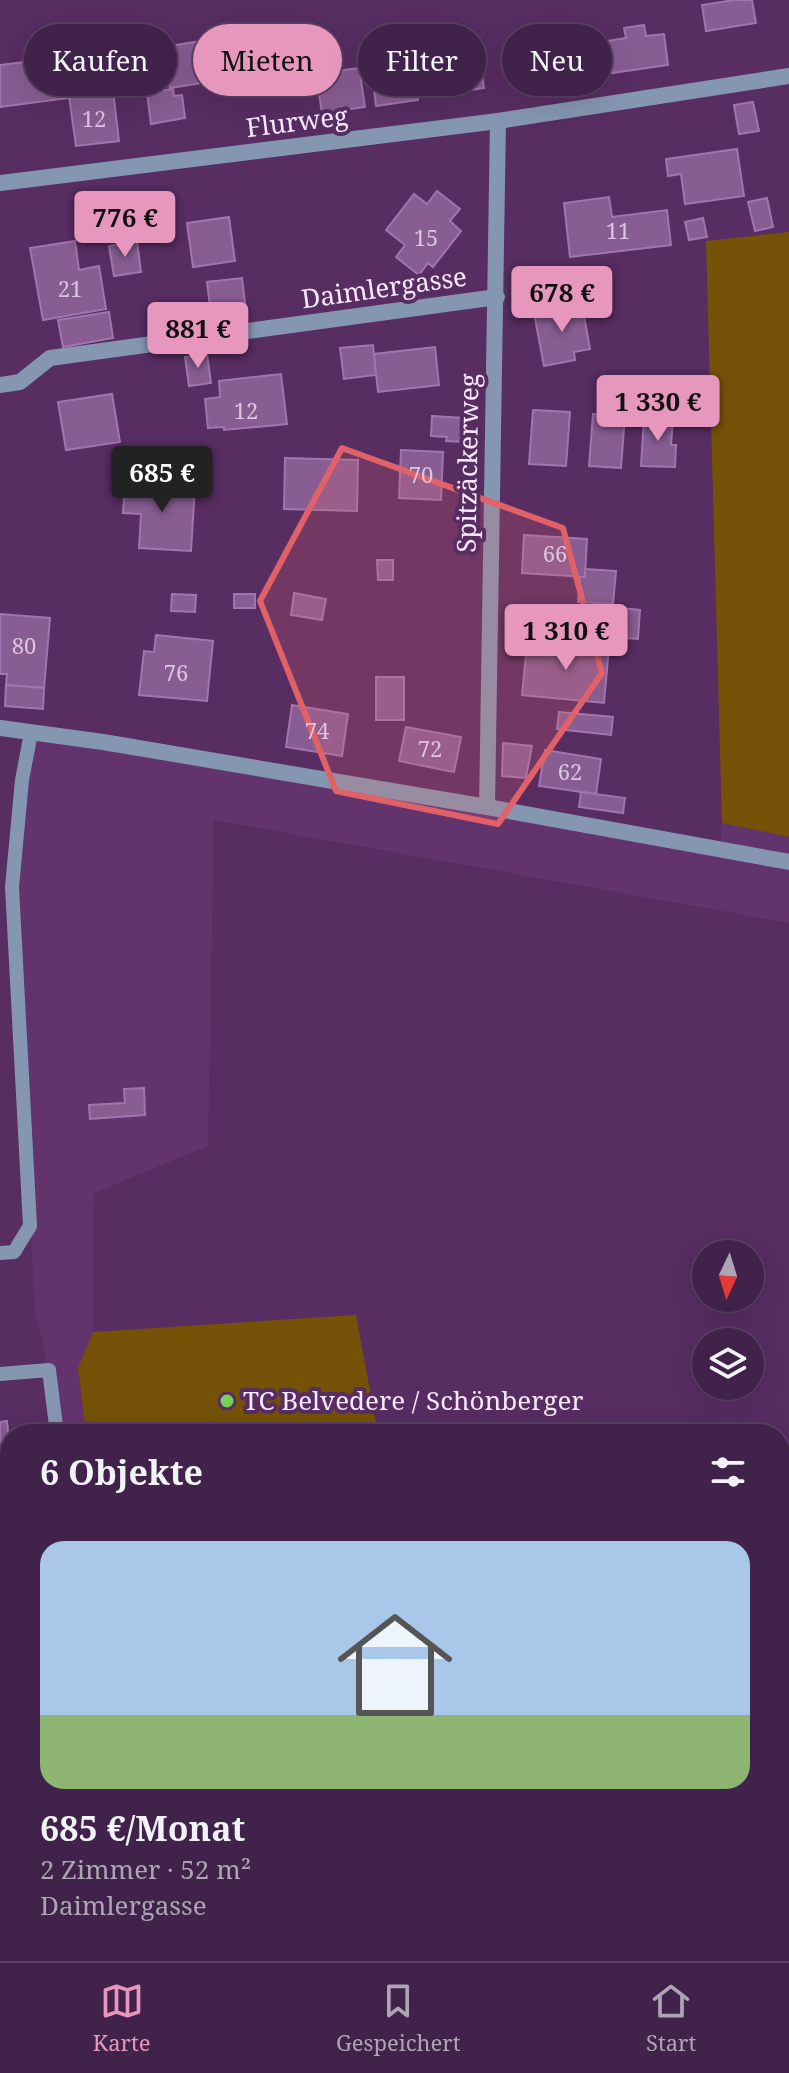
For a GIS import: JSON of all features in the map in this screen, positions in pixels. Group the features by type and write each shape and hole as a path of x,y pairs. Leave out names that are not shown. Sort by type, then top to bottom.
{"street":[{"name":"Flurweg","path":"0,183 498,121 789,76"},
{"name":"Spitzäckerweg","path":"487,807 498,121"},
{"name":"Daimlergasse","path":"0,385 20,382 50,358 497,297"},
{"path":"0,728 103,742 487,807 789,862"}],"lane":[{"path":"0,1253 14,1252 30,1226 12,887 22,780 31,733"},
{"path":"0,1374 49,1370 56,1424"}],"highlighted area":[{"path":"342,448 563,528 602,673 498,824 336,791 260,601"}],"shaded area":[{"path":"789,232 789,837 722,823 706,241"},
{"path":"31,733 720,848 722,823 789,837 789,923 214,820 208,1146 94,1193 93,1332 78,1368 85,1424 56,1424 49,1370 35,1310 12,887"},
{"name":"TC Belvedere / Schönberger","path":"356,1315 376,1424 85,1424 78,1368 93,1332"}],"building":[{"path":"752,0 756,23 706,31 702,5"},
{"path":"644,25 646,36 664,34 668,65 612,73 612,40 626,38 624,28"},
{"path":"193,42 193,84 177,87 177,45"},
{"path":"24,62 24,96 69,98 0,107 0,65"},
{"path":"358,68 358,96 363,96 365,107 322,113 319,96 342,96 342,70"},
{"path":"182,95 185,118 151,124 147,96"},
{"path":"69,96 114,96 119,141 76,146"},
{"path":"375,96 417,96 418,100 376,106"},
{"path":"753,102 759,131 739,134 734,105"},
{"path":"737,149 744,196 685,204 681,174 668,176 666,159"},
{"path":"437,191 460,209 450,221 461,231 433,267 428,263 419,275 396,257 405,245 386,230 414,194 427,204"},
{"path":"609,197 612,217 667,210 671,245 570,257 564,203"},
{"path":"767,198 773,227 755,231 748,202"},
{"path":"229,217 235,261 193,267 187,223"},
{"path":"703,218 707,237 689,240 685,222"},
{"path":"75,241 79,270 99,266 106,309 43,320 30,248"},
{"path":"137,241 141,272 114,276 109,246"},
{"path":"242,278 245,303 210,307 207,282"},
{"path":"582,305 590,349 574,352 575,360 544,366 534,313"},
{"path":"109,312 113,338 63,347 58,320"},
{"path":"373,345 376,375 344,379 340,348"},
{"path":"435,347 439,385 378,392 374,354"},
{"path":"207,354 211,383 189,386 185,357"},
{"path":"281,374 287,424 224,430 224,427 208,428 205,399 220,397 219,381"},
{"path":"112,394 120,442 66,450 58,402"},
{"path":"533,410 570,412 566,466 529,464"},
{"path":"593,414 625,415 621,468 589,466"},
{"path":"432,416 465,418 463,442 431,436"},
{"path":"644,417 673,419 671,445 676,445 675,467 641,466"},
{"path":"401,450 443,452 441,500 399,498"},
{"path":"285,458 358,460 357,511 284,509"},
{"path":"125,482 195,486 191,551 139,548 141,514 123,513"},
{"path":"524,535 587,539 585,577 522,573"},
{"path":"377,560 393,560 393,580 378,580"},
{"path":"585,569 616,571 613,604 578,602 580,577 585,577"},
{"path":"294,593 326,599 322,620 291,615"},
{"path":"172,594 196,595 195,612 171,611"},
{"path":"234,594 255,594 255,608 234,608"},
{"path":"600,606 640,610 638,639 597,636"},
{"path":"0,614 50,618 44,688 6,685 7,674 0,674"},
{"path":"156,635 213,641 207,701 139,695 144,651 154,652"},
{"path":"547,641 609,647 604,703 522,695 527,644 546,645"},
{"path":"376,677 404,677 404,720 376,720"},
{"path":"6,685 44,688 43,709 5,706"},
{"path":"292,705 348,714 342,756 286,747"},
{"path":"559,712 613,717 611,735 557,729"},
{"path":"406,727 461,737 454,772 399,761"},
{"path":"503,743 532,746 526,778 502,776"},
{"path":"545,750 601,759 596,794 539,786"},
{"path":"581,792 625,798 623,813 579,807"},
{"path":"144,1088 145,1115 90,1119 89,1105 125,1103 124,1089"}],"place":[{"name":"TC Belvedere / Schönberger","path":"227,1401"}]}
